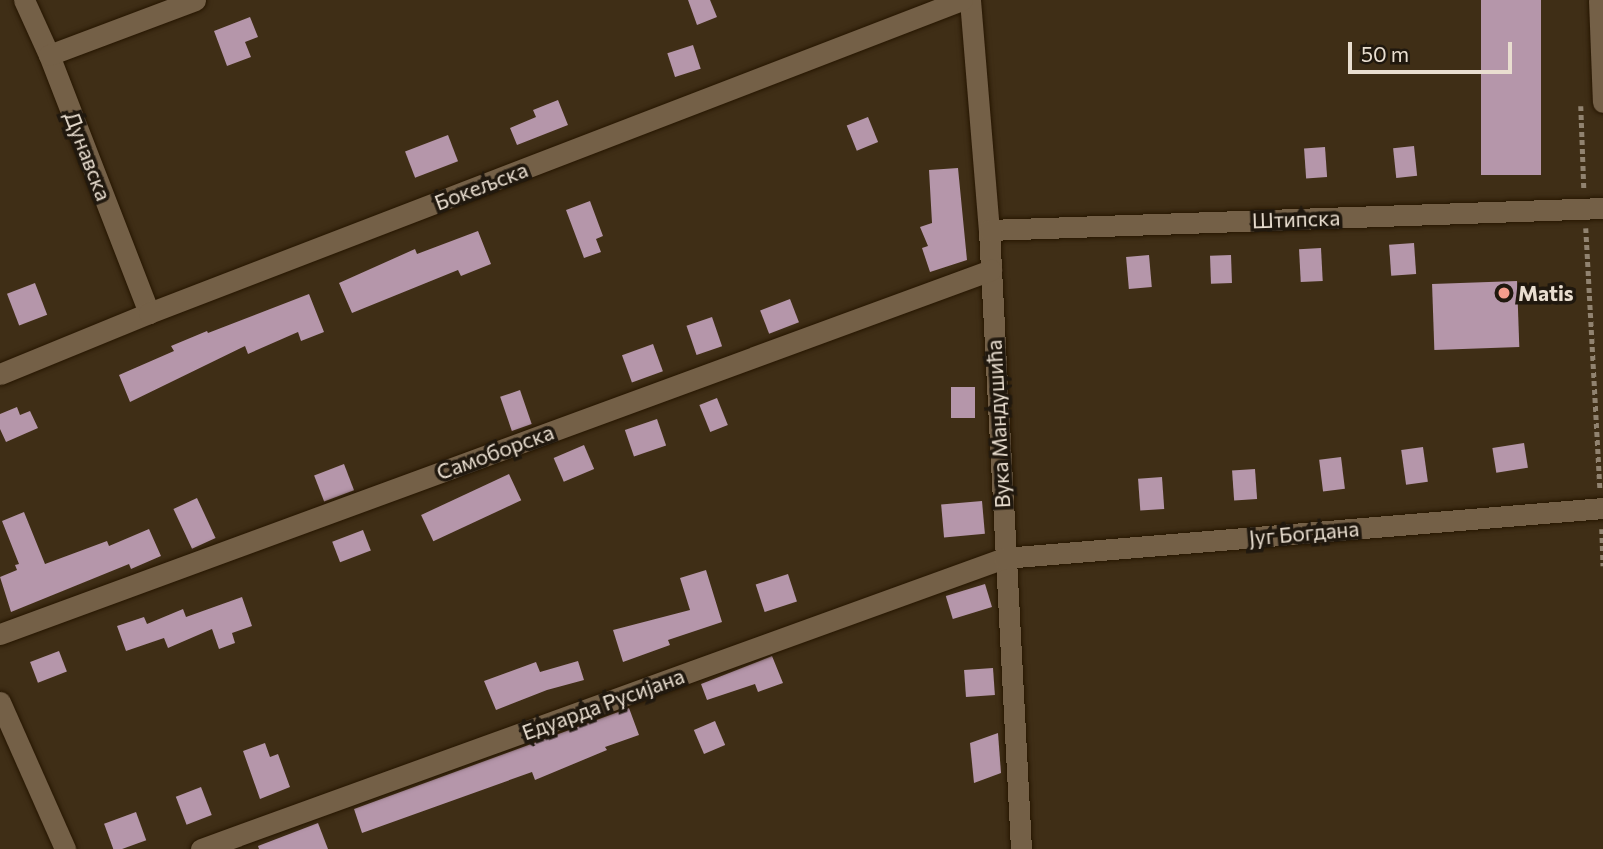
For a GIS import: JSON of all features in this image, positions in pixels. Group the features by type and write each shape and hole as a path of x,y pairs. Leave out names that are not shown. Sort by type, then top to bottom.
{"street":[{"name":"Дунавска","path":"24,0 49,55 149,313"},
{"path":"49,55 195,0"},
{"name":"Бокељска","path":"0,374 149,313 962,0"},
{"name":"Вука Мандушића","path":"970,0 989,230 1021,849"},
{"path":"1599,0 1603,102"},
{"name":"Штипска","path":"989,230 1594,208"},
{"name":"Самоборска","path":"0,634 991,270"},
{"name":"Југ Богдана","path":"1004,558 1603,508"},
{"name":"Едуарда Русијана","path":"201,849 1004,558"},
{"path":"0,702 65,849"}],"path":[{"path":"1581,97 1594,208 1599,469"}],"building":[{"path":"688,0 710,0 717,17 697,25"},
{"path":"1481,0 1541,0 1541,175 1481,175"},
{"path":"250,17 258,37 245,42 251,57 227,66 214,31"},
{"path":"693,45 701,69 675,77 667,53"},
{"path":"558,100 568,125 517,145 510,128 536,117 533,110"},
{"path":"868,117 878,142 857,151 847,126"},
{"path":"448,135 458,161 415,178 405,151"},
{"path":"1414,146 1417,176 1396,178 1393,148"},
{"path":"1325,147 1327,177 1306,178 1304,148"},
{"path":"958,168 967,260 930,272 922,248 928,246 920,227 932,223 929,170"},
{"path":"590,201 603,236 596,239 601,252 584,258 566,210"},
{"path":"478,231 491,264 461,276 458,270 352,313 339,283 415,249 417,254"},
{"path":"1414,243 1416,274 1391,276 1389,245"},
{"path":"1321,248 1323,281 1301,282 1299,249"},
{"path":"1149,255 1152,287 1129,289 1126,257"},
{"path":"1231,255 1232,283 1211,284 1210,256"},
{"path":"1517,281 1519,347 1434,350 1432,284"},
{"path":"35,283 47,315 19,325 7,294"},
{"path":"309,294 324,332 301,341 298,332 248,354 245,346 130,402 119,375 174,351 171,346"},
{"path":"790,299 799,322 769,334 760,310"},
{"path":"712,317 722,346 697,355 686,326"},
{"path":"653,344 663,371 632,383 622,355"},
{"path":"951,387 975,387 975,418 951,418"},
{"path":"520,390 532,424 512,431 500,397"},
{"path":"717,398 728,425 710,432 699,405"},
{"path":"17,407 20,415 30,411 38,428 6,442 0,429 0,414"},
{"path":"657,419 666,445 634,457 625,430"},
{"path":"1524,443 1528,468 1496,473 1492,448"},
{"path":"584,445 594,469 564,482 554,458"},
{"path":"1423,447 1428,482 1406,485 1401,450"},
{"path":"1341,457 1345,489 1323,491 1319,460"},
{"path":"344,464 354,490 324,502 314,475"},
{"path":"1255,469 1257,499 1234,501 1232,471"},
{"path":"509,474 521,500 433,541 421,515"},
{"path":"1162,477 1164,509 1140,511 1138,479"},
{"path":"197,498 216,538 192,549 173,509"},
{"path":"982,501 985,534 944,537 941,505"},
{"path":"24,512 45,564 107,541 109,546 149,529 161,556 131,569 129,564 11,612 0,577 17,570 15,565 19,564 2,521"},
{"path":"363,530 371,551 340,562 332,542"},
{"path":"706,570 722,622 668,640 670,645 623,662 613,630 690,610 680,578"},
{"path":"788,574 797,602 765,612 756,585"},
{"path":"985,584 992,607 953,619 946,596"},
{"path":"242,597 252,626 232,633 235,643 219,649 212,629 168,648 164,638 126,651 117,626 144,617 147,624 183,609 186,617"},
{"path":"59,651 67,672 38,683 30,662"},
{"path":"772,656 783,683 758,692 755,684 707,700 701,684"},
{"path":"578,661 584,680 547,690 496,710 484,681 536,662 540,672"},
{"path":"993,668 995,695 966,697 964,670"},
{"path":"629,708 639,735 605,747 607,750 535,780 532,772 362,833 354,809"},
{"path":"715,721 725,745 704,754 694,730"},
{"path":"998,733 1001,773 974,783 970,743"},
{"path":"265,743 270,757 278,754 290,787 260,799 243,751"},
{"path":"201,787 212,815 187,825 176,797"},
{"path":"136,812 146,840 122,849 113,849 104,824"},
{"path":"318,823 328,849 259,849 258,846"}],"place":[{"name":"Matis","path":"1504,293"}]}
